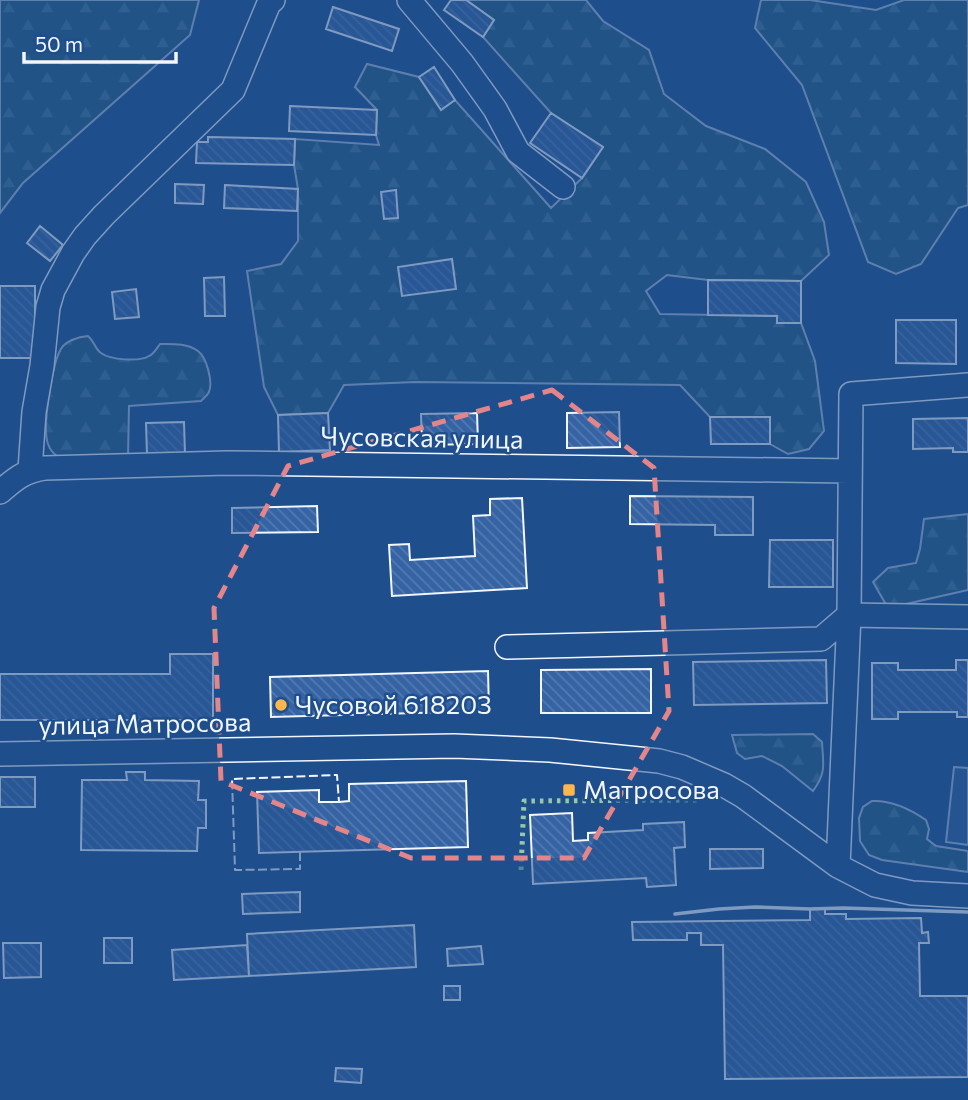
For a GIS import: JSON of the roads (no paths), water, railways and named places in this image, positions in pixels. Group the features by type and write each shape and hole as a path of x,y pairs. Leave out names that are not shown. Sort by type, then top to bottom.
{"street":[{"path":"0,492 30,470 34,412 48,307 61,272 85,236 104,215 233,90 269,3 273,0"},
{"path":"409,0 462,63 495,109 518,152 563,187"},
{"path":"838,866 849,615 851,394 968,384"},
{"name":"Чусовская улица","path":"30,470 227,463 850,471"},
{"path":"507,648 821,639 849,615 968,617"},
{"name":"улица Матросова","path":"0,754 454,746 550,750 659,761 682,767 744,796 838,866 875,885 912,893 968,896"}],"place":[{"name":"Чусовой 618203","path":"281,705"},
{"name":"Матросова","path":"569,790"}]}
